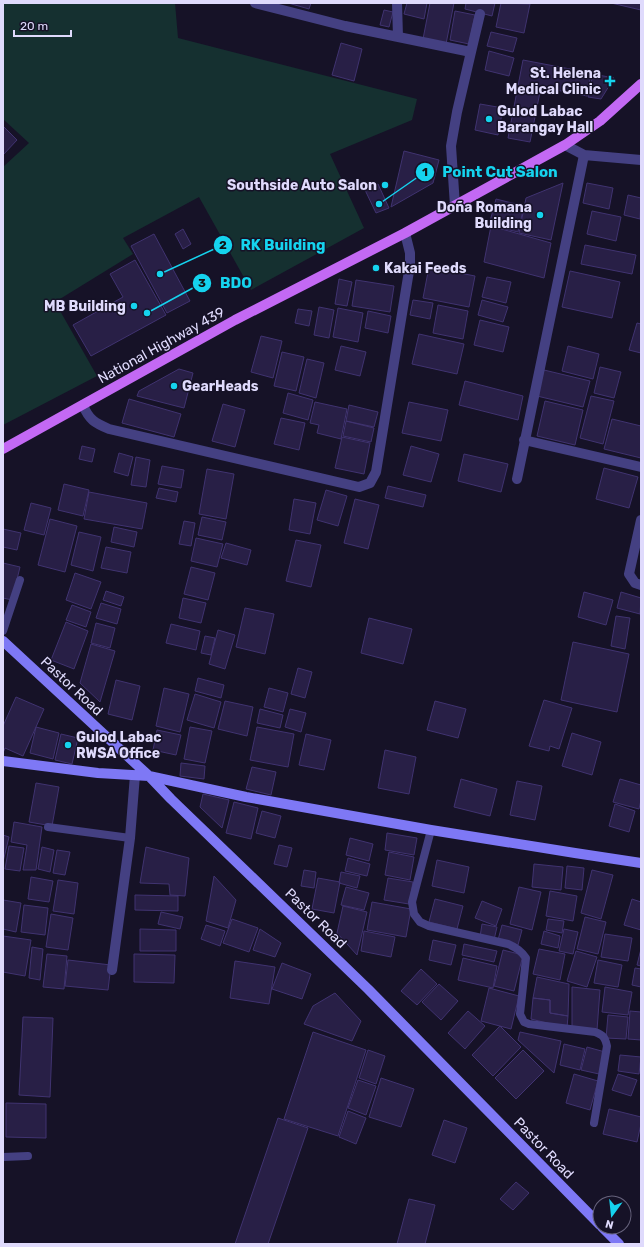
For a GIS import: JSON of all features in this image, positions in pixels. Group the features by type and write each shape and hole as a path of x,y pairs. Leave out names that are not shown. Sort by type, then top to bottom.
{"main road":[{"name":"National Highway 439","path":"3,449 235,320 405,234 565,145 600,121 641,84"},
{"name":"Pastor Road","path":"3,641 149,776 368,989 592,1217"},
{"path":"3,761 98,773 149,776 246,797 431,830 575,854 641,863"},
{"name":"Pastor Road","path":"610,1235 620,1244"}],"street":[{"path":"255,3 346,26 471,52"},
{"path":"397,3 398,37"},
{"path":"455,206 451,146 457,112 480,14"},
{"path":"565,145 584,155 641,160"},
{"path":"517,479 584,155"},
{"path":"83,405 86,414 95,423 109,429 359,487 370,483 376,472 410,265 410,253 405,234"},
{"path":"524,440 641,467"},
{"path":"641,520 629,574 635,583 641,585"},
{"path":"112,970 130,838 135,775"}],"lane":[{"path":"3,631 20,580"},
{"path":"48,827 130,838"},
{"path":"431,830 412,902 414,914 420,922 429,926 508,944 522,951 526,958 520,1014 524,1022 595,1032 605,1038 607,1046 594,1123"},
{"path":"3,1157 28,1156"}],"green space":[{"path":"3,3 175,3 178,38 417,99 412,120 330,154 364,228 251,290 199,197 123,238 133,254 55,302 97,376 3,425 3,167 29,143 3,119"}],"building":[{"path":"288,3 311,3 309,9"},
{"path":"407,3 427,3 424,19 404,14"},
{"path":"430,3 454,3 446,44 423,39"},
{"path":"466,3 495,3 492,16 465,9"},
{"path":"501,3 530,4 524,33 496,27"},
{"path":"611,3 641,3 641,10"},
{"path":"384,10 393,12 389,27 380,25"},
{"path":"455,11 475,15 469,44 450,40"},
{"path":"491,32 517,38 513,52 487,46"},
{"path":"341,43 362,49 354,81 332,75"},
{"path":"489,51 514,58 509,76 485,70"},
{"path":"523,60 591,73 587,96 541,87 530,142 508,138"},
{"path":"593,74 614,78 601,99 588,97"},
{"name":"Gulod Labac Barangay Hall","path":"480,104 503,108 498,135 475,130"},
{"path":"3,126 17,140 3,155"},
{"path":"404,151 439,160 433,183 391,207"},
{"name":"Doña Romana Building","path":"563,183 551,240 519,233 526,198"},
{"path":"587,183 613,188 609,209 583,203"},
{"path":"378,184 389,208 376,213 365,190"},
{"path":"628,195 641,198 640,219 624,215"},
{"path":"496,199 524,206 518,232 489,225"},
{"path":"592,211 621,217 616,241 587,234"},
{"path":"491,226 551,243 544,278 484,262"},
{"path":"183,229 191,244 183,249 175,234"},
{"path":"154,234 190,301 167,313 131,246"},
{"path":"585,245 636,255 632,274 581,264"},
{"name":"MB Building","path":"135,260 166,315 91,356 73,325 123,297 110,274"},
{"path":"429,267 475,276 469,307 423,298"},
{"path":"570,271 620,282 612,318 562,307"},
{"path":"487,277 511,282 506,303 482,297"},
{"path":"339,279 352,282 347,306 335,304"},
{"path":"356,280 394,286 390,312 352,306"},
{"path":"413,300 433,303 430,319 410,315"},
{"path":"482,300 508,307 503,322 478,315"},
{"path":"438,305 468,311 463,339 433,333"},
{"path":"319,307 334,310 329,338 314,335"},
{"path":"338,308 363,313 358,342 333,337"},
{"path":"298,309 312,311 309,326 295,323"},
{"path":"368,311 391,316 388,333 365,328"},
{"path":"480,320 509,327 503,352 474,345"},
{"path":"637,323 641,324 641,353 629,350"},
{"path":"419,334 464,344 457,374 412,364"},
{"path":"261,336 282,341 273,378 251,372"},
{"path":"341,346 366,352 360,376 335,370"},
{"path":"568,346 599,354 593,379 562,371"},
{"path":"282,352 304,357 296,391 274,386"},
{"path":"307,359 324,363 316,398 299,393"},
{"path":"600,367 621,372 614,398 594,393"},
{"path":"179,369 193,373 184,408 137,396 139,391"},
{"path":"544,370 590,381 583,407 537,396"},
{"path":"465,381 523,396 518,420 459,405"},
{"path":"288,393 313,400 308,420 283,413"},
{"path":"591,396 614,401 603,444 580,438"},
{"path":"129,399 181,414 174,437 122,423"},
{"path":"545,401 583,410 575,445 537,436"},
{"path":"315,402 347,409 341,439 317,433 319,425 310,423"},
{"path":"409,402 448,410 441,441 402,433"},
{"path":"223,404 245,410 235,447 212,441"},
{"path":"349,405 378,412 374,427 346,421"},
{"path":"281,418 305,423 299,450 274,444"},
{"path":"612,419 641,426 641,458 604,449"},
{"path":"346,421 374,428 371,442 343,436"},
{"path":"342,437 370,443 364,474 335,468"},
{"path":"82,446 95,449 92,462 79,459"},
{"path":"411,446 439,454 431,482 403,475"},
{"path":"119,453 133,457 128,476 114,472"},
{"path":"464,454 508,464 501,492 458,481"},
{"path":"136,457 150,460 146,487 131,485"},
{"path":"162,466 184,470 181,488 158,484"},
{"path":"604,468 638,477 629,508 596,499"},
{"path":"207,469 234,474 226,519 199,514"},
{"path":"64,484 89,490 83,516 58,510"},
{"path":"388,486 426,495 423,507 385,498"},
{"path":"159,488 178,492 176,502 156,498"},
{"path":"326,490 347,496 338,526 317,520"},
{"path":"89,492 147,503 142,529 84,519"},
{"path":"294,499 316,503 310,534 289,530"},
{"path":"355,499 379,505 368,549 344,543"},
{"path":"31,503 51,508 44,535 24,530"},
{"path":"202,517 226,522 222,540 198,535"},
{"path":"50,519 77,526 65,572 38,565"},
{"path":"184,521 195,523 191,546 179,544"},
{"path":"114,527 137,532 134,547 111,542"},
{"path":"3,529 21,533 17,550 3,547"},
{"path":"79,532 101,537 93,571 71,565"},
{"path":"196,538 223,544 217,567 191,561"},
{"path":"296,540 321,545 311,587 286,581"},
{"path":"226,543 251,550 247,565 221,558"},
{"path":"106,547 131,552 127,573 101,568"},
{"path":"3,563 20,567 12,600 3,598"},
{"path":"191,567 215,573 208,600 184,594"},
{"path":"75,573 101,582 91,609 66,600"},
{"path":"106,591 124,597 121,606 103,600"},
{"path":"584,592 613,600 606,625 578,617"},
{"path":"621,592 641,598 640,614 617,608"},
{"path":"183,598 206,603 201,623 179,618"},
{"path":"101,603 121,609 117,624 96,618"},
{"path":"72,605 91,612 86,627 66,620"},
{"path":"245,608 274,614 265,654 236,647"},
{"path":"616,616 630,618 625,649 611,646"},
{"path":"369,618 412,629 403,664 361,653"},
{"path":"66,622 88,631 74,669 51,660"},
{"path":"96,623 115,628 110,648 91,643"},
{"path":"171,624 200,631 196,650 166,643"},
{"path":"218,630 235,635 225,669 209,664"},
{"path":"205,636 215,638 211,655 201,653"},
{"path":"573,642 629,654 617,712 561,700"},
{"path":"91,644 115,651 100,702 80,683"},
{"path":"298,668 312,672 305,698 291,694"},
{"path":"198,678 224,685 221,698 195,691"},
{"path":"116,680 140,686 132,720 108,714"},
{"path":"164,688 189,694 180,732 156,726"},
{"path":"269,688 288,693 283,712 264,707"},
{"path":"195,694 221,702 214,728 187,720"},
{"path":"16,697 44,709 23,756 5,748 3,753 3,726"},
{"path":"544,700 572,708 559,749 550,746 549,751 529,746"},
{"path":"225,701 253,707 247,736 218,729"},
{"path":"435,701 466,709 458,738 427,730"},
{"path":"260,709 283,715 280,728 257,723"},
{"path":"290,709 306,713 301,732 285,727"},
{"path":"36,727 59,733 53,759 30,753"},
{"path":"190,727 212,731 205,763 184,759"},
{"path":"257,727 294,734 288,767 250,760"},
{"path":"157,730 181,735 176,755 153,750"},
{"path":"572,733 601,742 592,775 562,766"},
{"name":"Gulod Labac RWSA Office","path":"61,734 78,738 72,764 55,760"},
{"path":"306,734 331,740 324,770 299,765"},
{"path":"385,750 416,757 409,794 378,788"},
{"path":"181,763 205,766 204,779 180,776"},
{"path":"252,767 276,772 271,795 246,789"},
{"path":"461,779 497,789 490,816 454,807"},
{"path":"620,779 641,785 641,800 639,809 613,802"},
{"path":"517,781 542,786 535,820 510,815"},
{"path":"36,783 59,787 52,826 29,822"},
{"path":"203,794 229,800 222,828 200,807"},
{"path":"234,802 258,808 251,839 226,833"},
{"path":"615,804 635,811 629,832 609,826"},
{"path":"262,811 281,816 275,838 256,833"},
{"path":"14,822 42,827 36,870 23,870 27,845 11,842"},
{"path":"387,833 417,838 414,855 385,850"},
{"path":"3,835 9,837 3,862"},
{"path":"350,838 373,844 369,861 346,855"},
{"path":"279,845 292,848 287,867 274,864"},
{"path":"9,846 24,848 20,871 5,869"},
{"path":"42,847 54,850 50,872 38,869"},
{"path":"146,847 189,858 185,896 170,895 169,884 140,883"},
{"path":"57,850 70,852 65,875 53,873"},
{"path":"389,852 414,857 410,880 385,875"},
{"path":"348,858 370,864 367,876 345,871"},
{"path":"437,860 469,867 464,893 432,886"},
{"path":"534,864 563,867 561,890 532,887"},
{"path":"567,866 584,868 582,890 565,888"},
{"path":"304,870 316,872 314,888 301,886"},
{"path":"592,870 613,875 601,919 581,913"},
{"path":"341,872 360,876 357,888 339,883"},
{"path":"214,876 236,900 228,928 206,921"},
{"path":"31,877 53,881 49,902 28,899"},
{"path":"318,878 340,882 334,913 312,909"},
{"path":"388,878 413,882 409,904 384,900"},
{"path":"58,880 78,883 74,914 53,911"},
{"path":"346,887 369,893 364,910 341,905"},
{"path":"519,887 541,892 532,930 510,924"},
{"path":"550,891 577,896 573,921 546,916"},
{"path":"135,895 178,896 178,911 135,910"},
{"path":"435,899 463,906 457,929 429,922"},
{"path":"632,899 641,902 641,930 624,925"},
{"path":"3,900 21,903 16,932 3,929"},
{"path":"482,901 502,909 496,926 475,918"},
{"path":"372,902 411,909 406,937 367,930"},
{"path":"24,905 48,908 45,935 21,932"},
{"path":"343,906 367,912 357,955 337,933"},
{"path":"161,912 183,917 180,929 158,924"},
{"path":"51,914 73,918 68,950 46,947"},
{"path":"585,917 606,922 598,954 577,949"},
{"path":"232,919 258,928 249,952 223,943"},
{"path":"548,919 564,921 562,933 546,930"},
{"path":"482,924 497,927 494,940 480,937"},
{"path":"206,925 225,931 220,946 201,939"},
{"path":"502,925 522,930 518,945 498,940"},
{"path":"140,929 176,930 176,951 140,951"},
{"path":"260,929 281,943 275,957 253,950"},
{"path":"564,929 578,932 573,954 559,951"},
{"path":"364,931 395,937 391,957 361,951"},
{"path":"544,931 560,936 558,948 541,944"},
{"path":"605,934 632,938 628,961 601,957"},
{"path":"3,936 31,940 25,976 3,972"},
{"path":"433,940 456,945 451,965 429,960"},
{"path":"464,944 497,951 494,962 462,955"},
{"path":"32,947 43,949 40,980 29,978"},
{"path":"539,949 565,954 560,980 533,974"},
{"path":"641,949 641,966 637,965"},
{"path":"503,950 523,955 514,991 494,986"},
{"path":"576,951 597,957 587,987 567,981"},
{"path":"47,954 67,956 64,989 43,987"},
{"path":"134,954 175,955 174,983 134,982"},
{"path":"463,958 497,966 493,988 458,980"},
{"path":"68,960 111,965 108,990 65,986"},
{"path":"598,960 622,965 618,987 594,983"},
{"path":"235,961 275,967 269,1004 230,998"},
{"path":"282,963 311,974 302,999 272,989"},
{"path":"635,968 641,969 641,987 632,985"},
{"path":"421,969 437,984 417,1005 401,991"},
{"path":"537,977 569,984 568,1016 550,1013 550,1000 533,998"},
{"path":"439,984 458,1001 441,1020 422,1002"},
{"path":"572,987 600,990 597,1030 572,1027"},
{"path":"605,987 632,992 628,1015 602,1012"},
{"path":"489,988 519,996 511,1029 481,1021"},
{"path":"335,993 361,1021 352,1041 304,1024 313,1006"},
{"path":"533,998 550,1000 550,1013 568,1016 567,1028 531,1019"},
{"path":"468,1011 485,1026 465,1049 448,1033"},
{"path":"630,1011 641,1012 641,1040 628,1039"},
{"path":"608,1015 628,1017 626,1039 606,1038"},
{"path":"23,1017 53,1018 50,1097 19,1095"},
{"path":"500,1026 521,1047 493,1076 472,1055"},
{"path":"313,1032 366,1050 338,1136 284,1119"},
{"path":"520,1032 561,1041 554,1073 518,1040"},
{"path":"564,1044 585,1049 580,1070 560,1065"},
{"path":"587,1047 605,1052 599,1074 581,1070"},
{"path":"368,1050 385,1056 376,1084 359,1078"},
{"path":"523,1050 544,1071 516,1099 495,1078"},
{"path":"620,1055 641,1057 639,1074 618,1071"},
{"path":"574,1074 598,1081 590,1110 566,1103"},
{"path":"618,1074 637,1080 631,1096 612,1090"},
{"path":"381,1078 414,1089 401,1127 369,1117"},
{"path":"358,1080 376,1086 366,1115 348,1108"},
{"path":"6,1103 46,1104 46,1138 6,1137"},
{"path":"609,1109 641,1117 637,1142 603,1134"},
{"path":"348,1111 366,1118 356,1144 339,1137"},
{"path":"278,1118 308,1128 268,1244 235,1244"},
{"path":"444,1120 467,1128 455,1163 432,1155"},
{"path":"516,1182 529,1193 513,1210 500,1199"},
{"path":"409,1199 435,1205 425,1244 397,1244"}],"place":[{"name":"St. Helena Medical Clinic","path":"610,81"},
{"name":"Gulod Labac Barangay Hall","path":"489,119"},
{"name":"Southside Auto Salon","path":"385,185"},
{"name":"Point Cut Salon","path":"379,204"},
{"name":"Doña Romana Building","path":"540,215"},
{"name":"Kakai Feeds","path":"376,268"},
{"name":"RK Building","path":"160,274"},
{"name":"MB Building","path":"134,306"},
{"name":"BDO","path":"147,313"},
{"name":"GearHeads","path":"174,386"},
{"name":"Gulod Labac RWSA Office","path":"68,745"}]}
